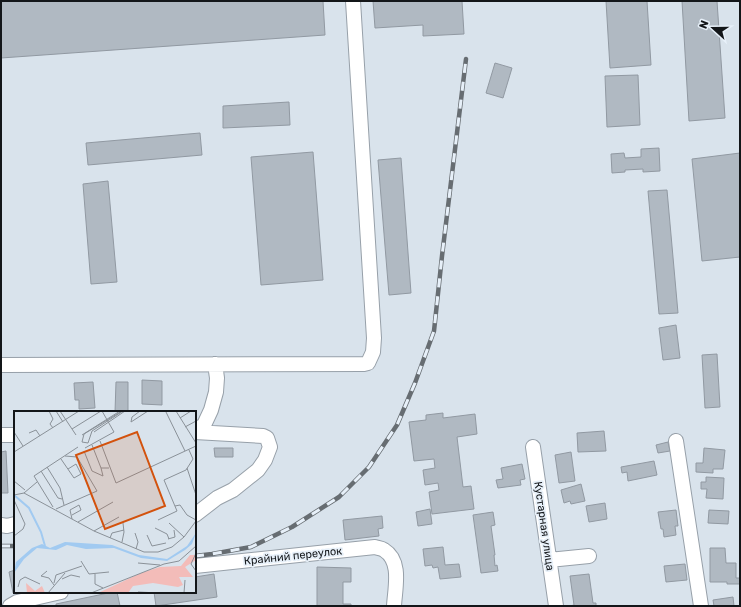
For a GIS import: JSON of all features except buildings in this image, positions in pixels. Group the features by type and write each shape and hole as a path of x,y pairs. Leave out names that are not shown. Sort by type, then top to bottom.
{"street":[{"path":"1,365 368,363 373,352 374,338 353,1"},
{"path":"196,430 204,425 211,410 216,392 217,378 215,364"},
{"path":"196,431 263,436 267,438 270,447 265,460 258,470 233,490 217,498 196,514"},
{"path":"1,435 14,435"},
{"path":"676,441 700,606"},
{"name":"Кустарная улица","path":"533,447 556,606"},
{"path":"1,525 7,526 14,524"},
{"name":"Крайний переулок","path":"196,566 374,547 383,549 394,562 396,574 394,606"},
{"path":"549,560 589,556"},
{"path":"10,606 17,602 47,601 59,593"}],"railway":[{"path":"196,556 251,547 292,527 339,497 369,467 397,425 415,383 434,331 466,59"},
{"path":"1,546 14,546"}]}
